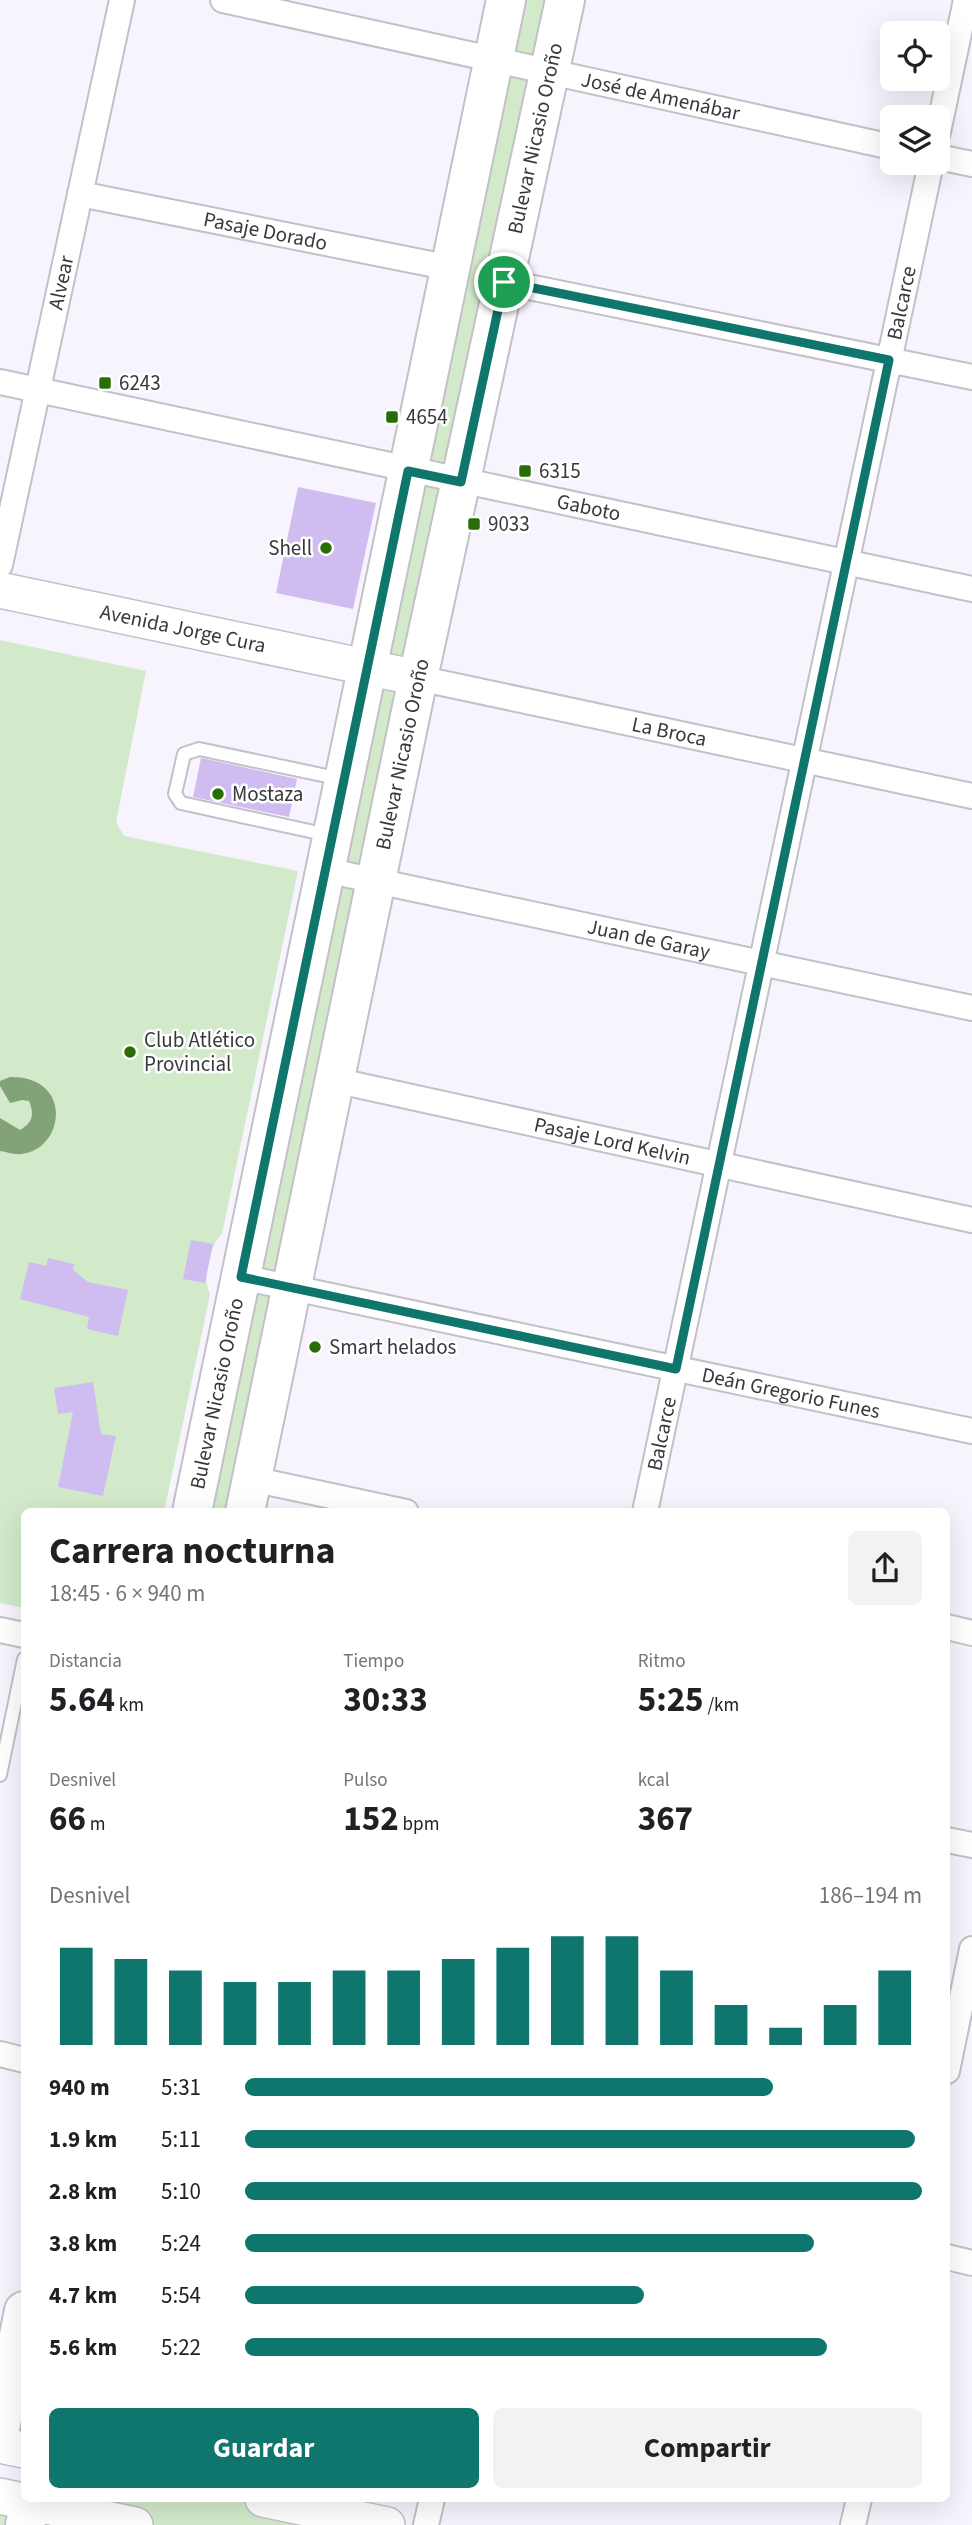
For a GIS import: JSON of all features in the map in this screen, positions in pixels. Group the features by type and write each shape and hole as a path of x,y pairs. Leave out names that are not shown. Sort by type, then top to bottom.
{"main road":[{"name":"Bulevar Nicasio Oroño","path":"193,1508 506,0"},
{"name":"Bulevar Nicasio Oroño","path":"248,1495 418,678 565,0"},
{"path":"0,2428 21,2326"}],"street":[{"name":"Alvear","path":"0,565 122,0"},
{"name":"José de Amenábar","path":"223,0 880,144"},
{"path":"944,105 966,0"},
{"path":"950,159 972,164"},
{"name":"Balcarce","path":"646,1508 928,175"},
{"name":"Pasaje Dorado","path":"80,194 451,268"},
{"path":"504,282 972,377"},
{"name":"Gaboto","path":"0,382 972,589"},
{"name":"Avenida Jorge Cura","path":"0,590 367,668"},
{"name":"La Broca","path":"367,668 972,796"},
{"name":"Juan de Garay","path":"329,853 376,881 972,1008"},
{"name":"Pasaje Lord Kelvin","path":"334,1080 972,1220"},
{"name":"Deán Gregorio Funes","path":"241,1277 972,1431"},
{"path":"248,1495 369,1508"},
{"path":"950,1628 972,1633"},
{"path":"0,1630 21,1634"},
{"path":"950,1841 972,1845"},
{"path":"950,2056 972,1949"},
{"path":"0,2054 21,2059"},
{"path":"950,2259 972,2263"},
{"path":"0,2445 21,2449"},
{"path":"276,2502 387,2525"},
{"path":"426,2525 431,2502"},
{"path":"853,2525 858,2502"},
{"path":"22,2506 135,2525"}],"lane":[{"path":"329,853 181,803 175,794 184,754 199,749 344,779"},
{"path":"0,1774 21,1673"}],"shaded area":[{"path":"506,0 565,0 246,1508 193,1508"},
{"name":"Club Atlético Provincial","path":"0,640 146,671 116,822 124,836 298,871 222,1234 213,1247 208,1263 210,1295 165,1508 21,1508 21,1607 0,1603"},
{"path":"10,1077 31,1080 45,1088 53,1100 56,1114 54,1128 47,1140 36,1150 21,1154 0,1151 0,1118 20,1130 30,1121 32,1114 29,1101 10,1103 0,1081"},
{"path":"0,2496 21,2498 21,2502 277,2502 387,2525 135,2525 31,2503 25,2525 0,2525"}],"building":[{"name":"Shell","path":"298,487 376,503 353,609 276,593"},
{"path":"201,758 297,779 289,817 193,797"},
{"path":"191,1240 213,1244 205,1283 183,1279"},
{"path":"48,1258 74,1264 73,1270 88,1282 128,1290 118,1336 87,1329 89,1317 20,1299 29,1262 46,1266"},
{"path":"93,1382 101,1434 116,1436 103,1496 58,1487 73,1412 58,1414 54,1388"}],"place":[{"name":"6243","path":"105,383"},
{"name":"4654","path":"392,417"},
{"name":"6315","path":"525,471"},
{"name":"9033","path":"474,524"},
{"name":"Shell","path":"326,548"},
{"name":"Mostaza","path":"218,794"},
{"name":"Club Atlético Provincial","path":"130,1052"},
{"name":"Smart helados","path":"315,1347"}],"route":[{"path":"504,282 889,360 676,1369 241,1277 408,471 461,482 504,282"}]}
